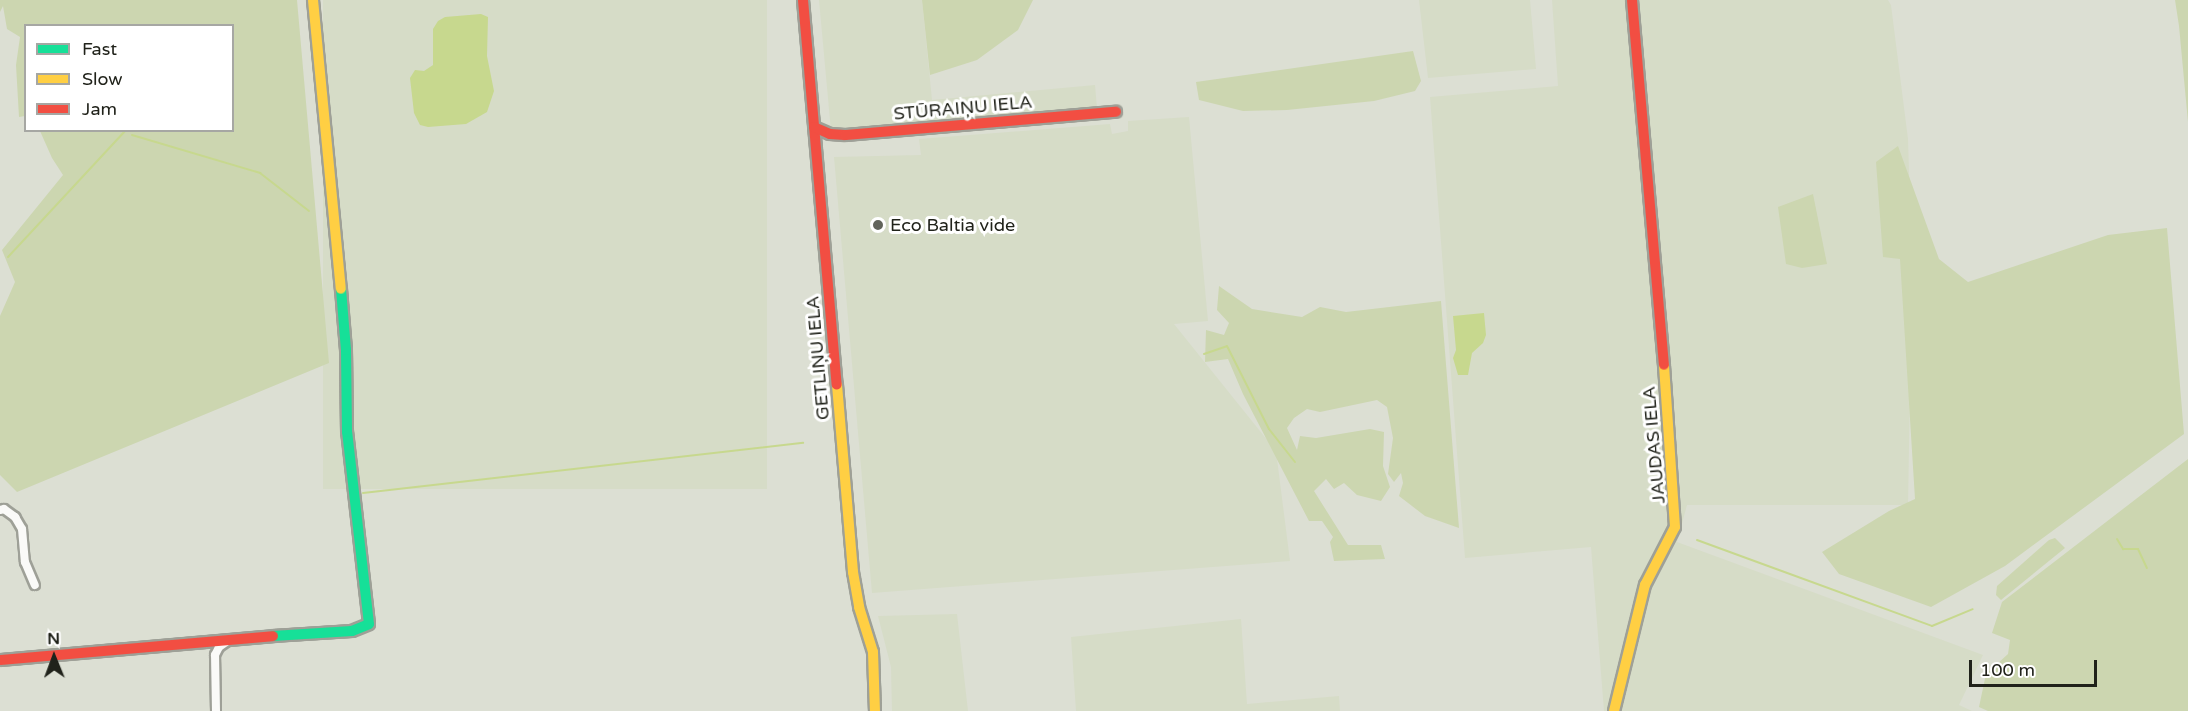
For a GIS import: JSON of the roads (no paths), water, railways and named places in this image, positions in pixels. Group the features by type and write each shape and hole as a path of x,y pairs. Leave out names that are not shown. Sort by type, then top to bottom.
{"street":[{"path":"0,660 231,639 352,631 369,624 348,443 346,350 322,72 313,0"},
{"name":"GETLIŅU IELA","path":"803,0 855,593 873,652 875,711"},
{"name":"JAUDAS IELA","path":"1614,711 1645,585 1675,527 1676,512 1648,158 1632,0"},
{"name":"STŪRAIŅU IELA","path":"814,127 830,134 846,135 1116,112"},
{"path":"0,510 4,509 15,516 22,529 25,562 35,585"},
{"path":"216,711 215,655 219,647 231,639"}],"waterway":[{"path":"8,257 124,132"},
{"path":"132,135 260,173 309,211"},
{"path":"1204,354 1227,346 1269,429 1295,462"},
{"path":"363,493 803,443"},
{"path":"2117,539 2123,549 2138,549 2147,568"},
{"path":"1697,540 1932,626 1973,609"}],"place":[{"name":"Eco Baltia vide","path":"878,225"}]}
